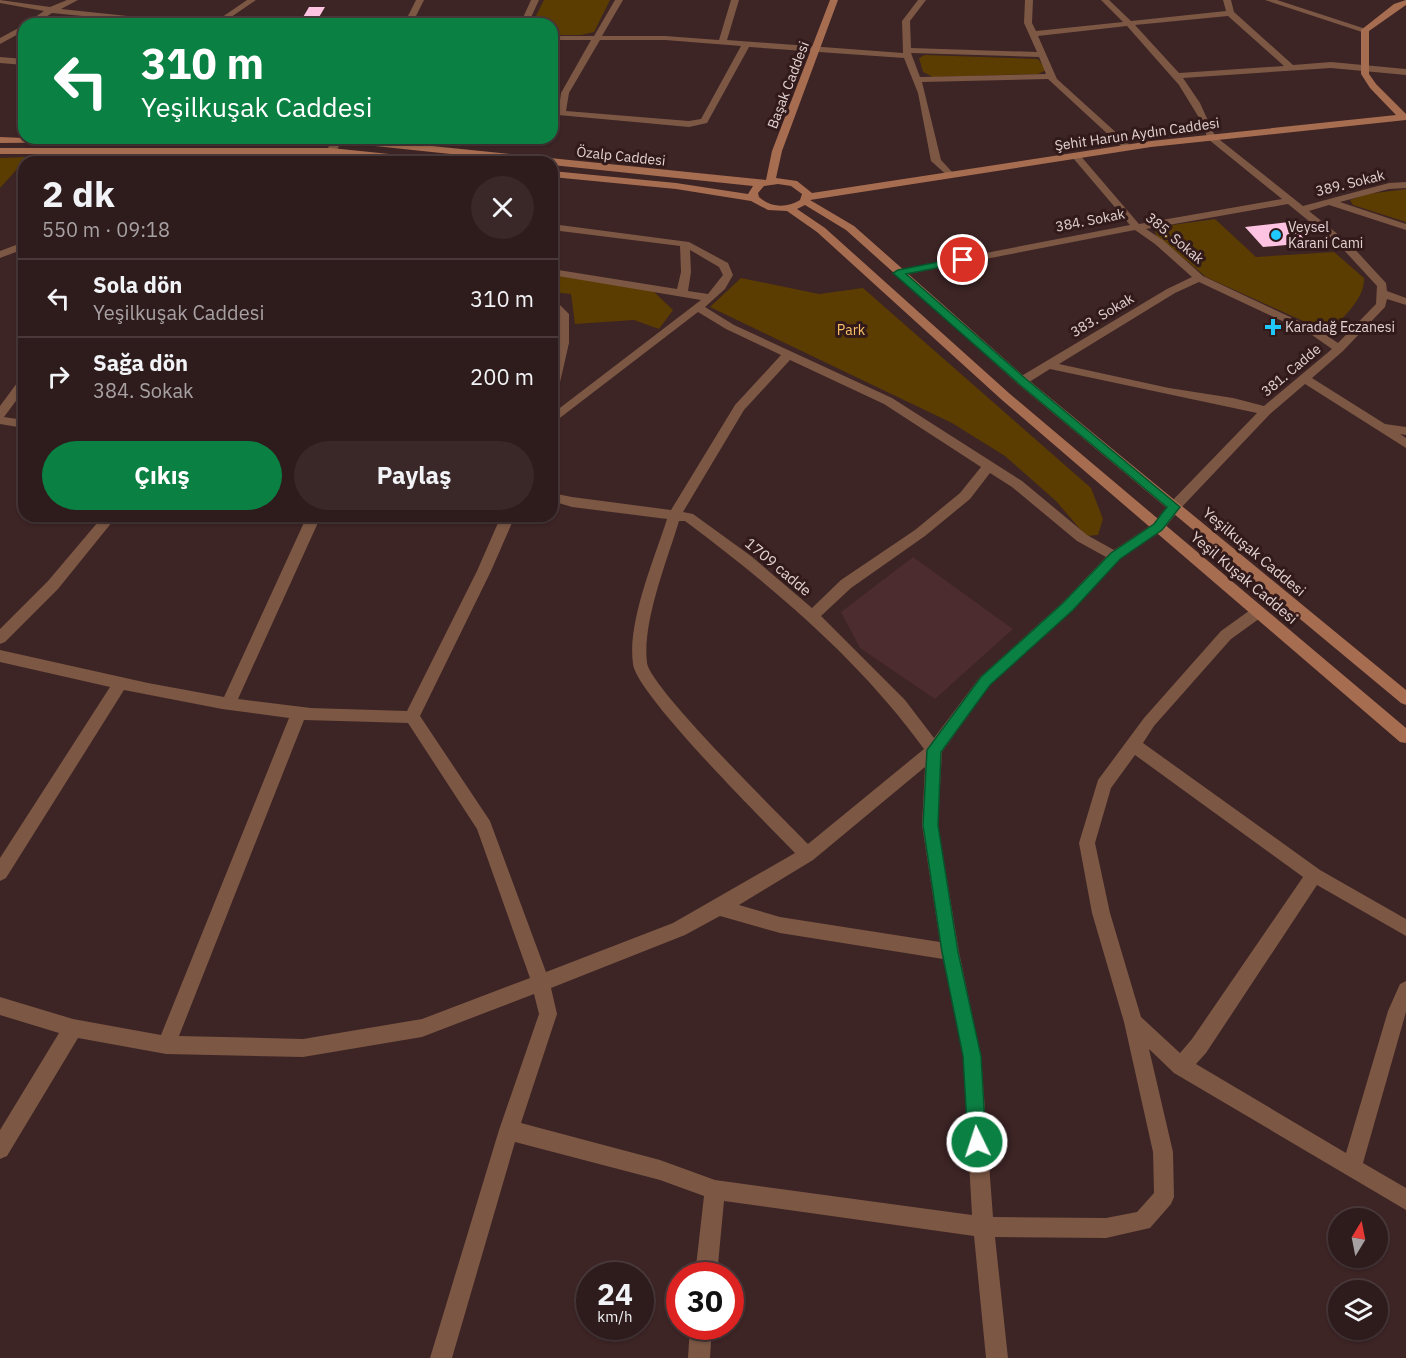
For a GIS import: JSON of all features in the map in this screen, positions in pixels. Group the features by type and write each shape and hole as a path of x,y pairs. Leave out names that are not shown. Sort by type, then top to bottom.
{"main road":[{"name":"Başak Caddesi","path":"754,198 755,189 766,183 834,0"},
{"path":"1400,5 1365,30 1364,68 1368,80 1405,118"},
{"name":"Şehit Harun Aydın Caddesi","path":"789,208 806,199 1128,148 1211,137 1405,118"},
{"path":"0,140 18,140"},
{"name":"Özalp Caddesi","path":"395,144 509,156"},
{"path":"0,151 331,151 380,156"},
{"name":"Özalp Caddesi","path":"558,161 766,183 786,181 800,186"},
{"name":"Özalp Caddesi","path":"558,175 676,186 754,198 772,208 789,208"},
{"path":"800,186 807,193 806,199"},
{"name":"Şehit Harun Aydın Caddesi","path":"800,186 874,187"},
{"name":"Yeşilkuşak Caddesi","path":"806,199 850,228 1022,381 1406,699"},
{"name":"Yeşil Kuşak Caddesi","path":"789,208 822,230 1006,397 1406,737"}],"street":[{"path":"38,18 74,0"},
{"path":"225,18 252,0"},
{"path":"411,18 420,0"},
{"path":"527,18 535,0"},
{"path":"619,0 565,93 561,113 689,124 704,121 746,44"},
{"path":"722,42 735,0"},
{"path":"922,0 906,21 907,53 917,80 936,161 950,175"},
{"path":"1029,0 1028,23 1053,80 1128,148"},
{"path":"1105,0 1176,76 1209,124 1211,137 1346,246 1382,285 1382,293 1406,302"},
{"path":"1227,0 1230,13 1290,68"},
{"path":"1269,0 1365,30"},
{"path":"0,1 51,10 128,18"},
{"path":"1032,33 1230,13"},
{"path":"0,42 18,31"},
{"path":"558,38 665,39 907,53 1042,55"},
{"path":"0,60 18,62"},
{"path":"1176,76 1331,65 1406,72"},
{"path":"917,80 1051,76"},
{"path":"558,92 565,93"},
{"path":"329,156 335,144"},
{"path":"143,156 149,150"},
{"name":"385. Sokak","path":"1076,156 1137,227 1160,242 1198,278 1316,333 1340,349"},
{"name":"389. Sokak","path":"1300,210 1389,186 1406,185"},
{"name":"384. Sokak","path":"898,273 1137,227 1289,201"},
{"path":"1329,202 1406,227"},
{"path":"558,228 685,244 699,249 724,265 728,275 721,287 710,298 558,415"},
{"path":"682,293 686,272 685,244"},
{"path":"0,255 18,248"},
{"path":"558,273 710,298"},
{"name":"383. Sokak","path":"1022,381 1171,291 1198,278"},
{"name":"381. Cadde","path":"0,1006 73,1028 166,1044 303,1048 423,1028 669,933 719,908 807,855 934,750 985,681 1060,614 1115,556 1158,527 1174,507 1266,411 1340,349 1381,305 1382,293"},
{"path":"697,308 730,327 888,401 1017,484 1082,538 1115,556"},
{"path":"558,309 563,314 563,343 558,365"},
{"path":"789,354 739,408 674,516 641,627 640,666 665,704 807,855"},
{"path":"1049,365 1169,392 1233,402 1266,411"},
{"path":"1304,378 1406,444"},
{"path":"0,414 18,390"},
{"path":"0,420 18,423"},
{"path":"1382,427 1406,431"},
{"path":"812,616 846,584 920,533 965,496 989,466"},
{"name":"1709 cadde","path":"558,498 688,517 746,560 812,616 900,704 934,750"},
{"path":"0,638 53,585 105,522"},
{"path":"228,704 311,522"},
{"path":"412,717 484,571 504,522"},
{"path":"509,1130 660,1170 715,1190 760,1194 983,1227 1106,1228 1143,1221 1164,1197 1163,1152 1133,1022 1101,913 1087,843 1104,785 1149,722 1226,635 1258,612"},
{"path":"0,656 119,685 228,704 300,713 412,717"},
{"path":"0,873 119,685"},
{"path":"166,1044 300,713"},
{"path":"412,717 484,826 541,983 549,1014 509,1130 441,1358"},
{"path":"1133,745 1314,875 1406,928"},
{"path":"934,750 930,825 950,952 972,1056 983,1227 997,1358"},
{"path":"1181,1066 1198,1046 1314,875"},
{"path":"719,908 780,925 950,952"},
{"path":"1351,1168 1396,1011 1406,990"},
{"path":"1133,1022 1181,1066 1406,1200"},
{"path":"0,1149 73,1028"},
{"path":"707,1262 715,1190"},
{"path":"699,1358 700,1340"}],"shaded area":[{"path":"319,154 318,156 153,155"},
{"path":"913,557 1013,629 935,699 860,648 841,612"}],"green space":[{"path":"544,0 610,0 594,32 581,35 558,35 558,18 535,18"},
{"path":"925,55 1038,59 1046,70 1038,74 933,77 923,72 919,58"},
{"path":"18,157 18,168 0,188 0,158"},
{"path":"1406,189 1406,222 1353,205 1350,200 1368,194"},
{"path":"1215,219 1256,257 1334,252 1364,278 1361,293 1331,330 1323,330 1206,277 1156,235 1155,229 1158,227"},
{"path":"558,275 653,291 673,310 659,329 634,320 575,324 571,294 558,293"},
{"name":"Park","path":"741,278 819,294 863,288 1091,488 1103,519 1098,535 1086,536 1056,501 1005,456 952,423 710,307"}],"building":[{"path":"309,7 325,7 319,18 303,18"},
{"name":"Veysel Karani Cami","path":"1289,222 1308,243 1263,247 1245,227"}],"place":[{"name":"Veysel Karani Cami","path":"1276,235"},
{"name":"Karadağ Eczanesi","path":"1273,327"}],"route":[{"path":"963,260 898,273 1022,381 1174,507 1158,527 1115,556 1068,606 1022,650 985,681 934,750 930,825 950,952 972,1056 977,1142"}]}
